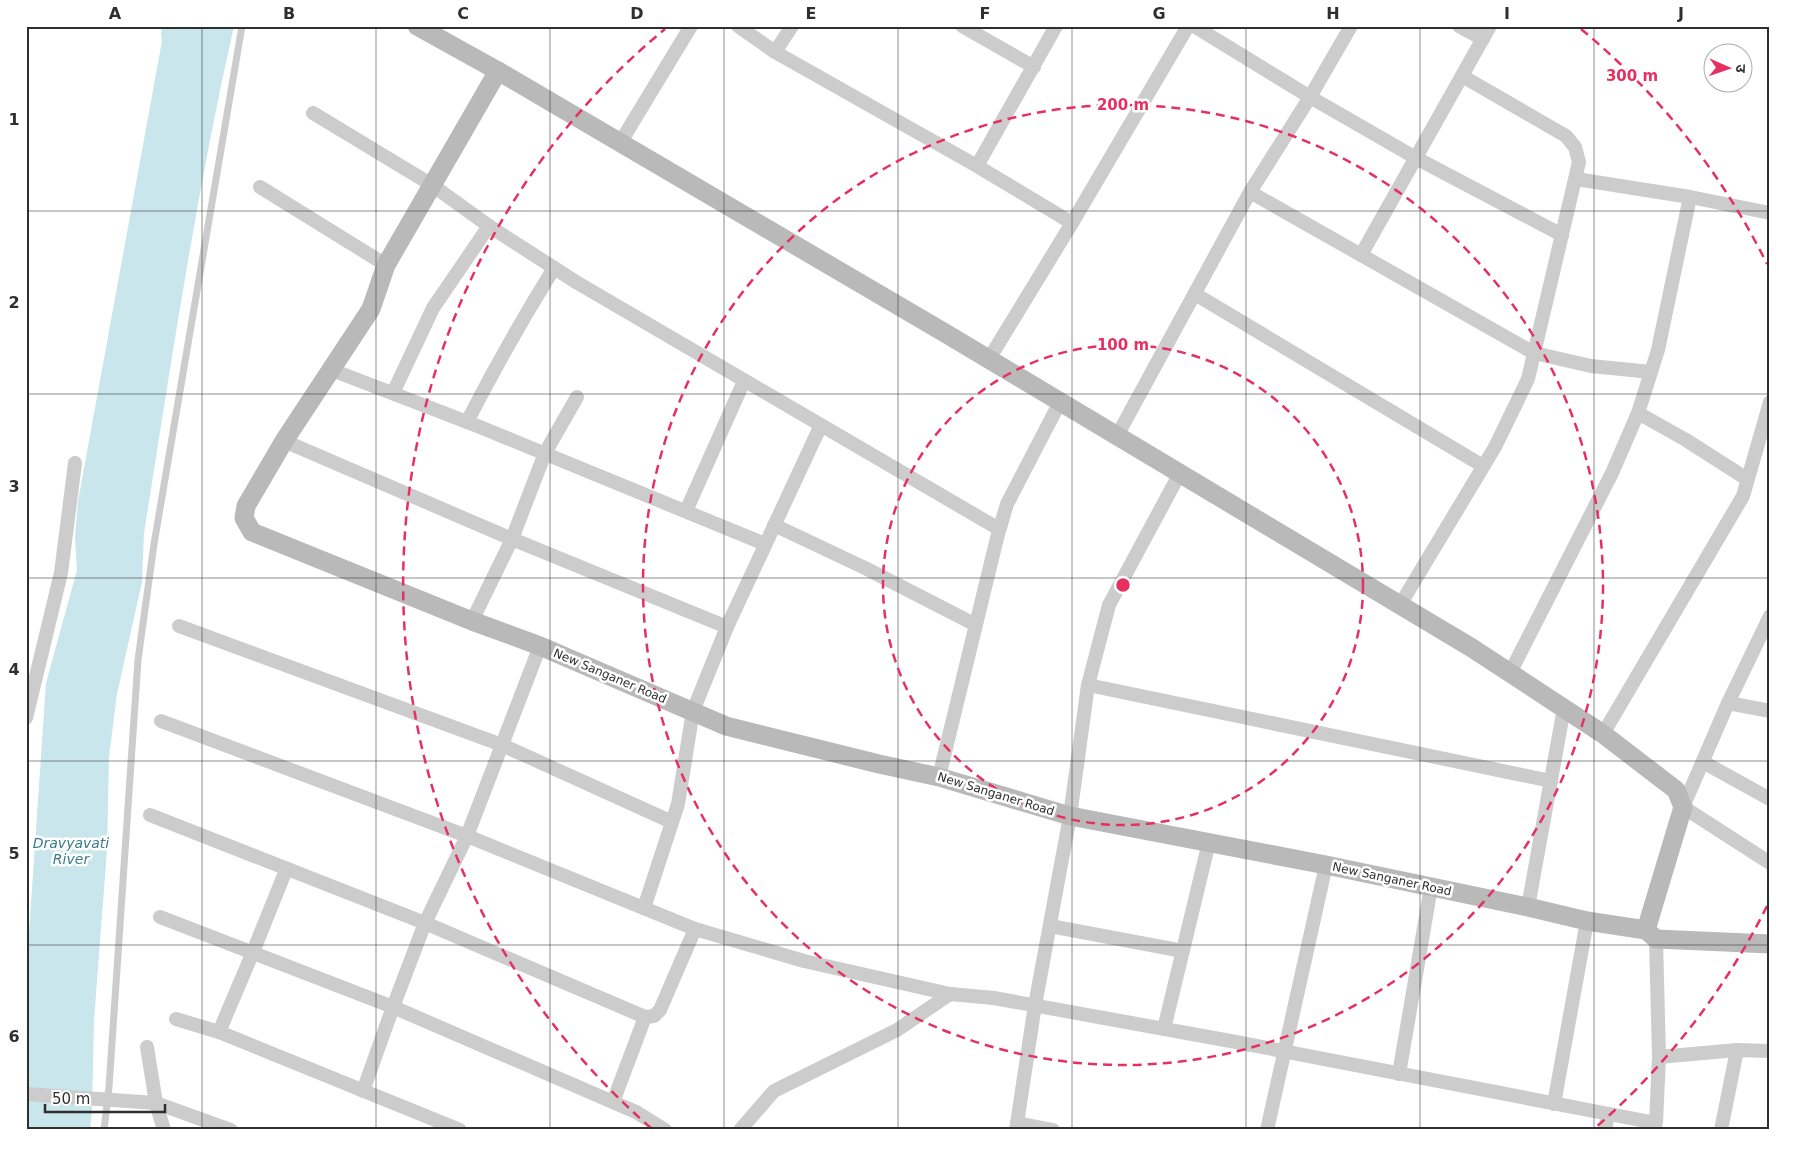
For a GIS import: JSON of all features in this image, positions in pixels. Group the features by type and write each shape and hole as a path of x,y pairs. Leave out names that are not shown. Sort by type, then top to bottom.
{"street":[{"path":"417,26 498,71 989,359 1472,648 1603,734 1676,790 1683,807 1770,863"},
{"path":"620,144 691,26"},
{"path":"738,26 775,52 977,166 1072,223"},
{"path":"775,52 792,26"},
{"path":"962,26 1034,67"},
{"path":"977,166 1056,26"},
{"path":"989,359 1188,26"},
{"path":"1194,26 1310,98 1416,158 1562,235"},
{"path":"1116,436 1250,192 1310,98 1351,26"},
{"path":"1459,26 1483,39"},
{"path":"1361,255 1490,26"},
{"path":"498,71 386,265 371,309 284,441 512,539 727,627"},
{"path":"1400,605 1495,447 1528,379 1579,162 1575,147 1566,136 1462,76"},
{"path":"313,113 432,185 489,226 554,268 999,529"},
{"path":"1576,178 1690,197 1770,213"},
{"path":"260,187 386,265"},
{"path":"1250,192 1534,353 1591,366 1651,372"},
{"path":"1510,673 1612,473 1638,413 1658,350 1690,197"},
{"path":"393,393 433,308 489,226"},
{"path":"467,422 492,371 554,268"},
{"path":"1195,294 1483,466"},
{"path":"332,370 545,453 765,544"},
{"path":"686,511 744,381"},
{"path":"472,622 512,539 545,453 576,397"},
{"path":"939,777 999,529 1007,504 1060,402"},
{"path":"1603,734 1742,496 1770,402"},
{"path":"1638,413 1686,440 1747,479"},
{"path":"644,908 678,804 694,712 727,627 821,425"},
{"name":"New Sanganer Road","path":"284,441 246,506 244,518 252,532 472,622 540,646 726,726 939,777 1070,816 1326,865 1651,935 1770,944"},
{"path":"26,718 61,573 75,462"},
{"path":"1053,1130 1016,1126 1035,1005 1070,816 1088,685 1109,605 1180,473"},
{"path":"774,525 865,568 976,625"},
{"path":"161,721 467,836 695,929 804,961 950,994 994,998 1035,1005 1284,1051 1656,1124 1659,1056 1651,935 1683,807 1728,704 1769,621"},
{"path":"178,626 502,745 672,822"},
{"path":"363,1091 425,924 467,836 540,646"},
{"path":"1088,685 1551,780"},
{"path":"1728,704 1770,710"},
{"path":"1528,907 1564,708"},
{"path":"1703,762 1770,799"},
{"path":"150,815 425,924 645,1017 654,1016 660,1010 695,929"},
{"path":"1164,1029 1209,842"},
{"path":"1267,1130 1326,865"},
{"path":"219,1032 286,870"},
{"path":"1399,1074 1431,887"},
{"path":"160,917 393,1007 636,1112 665,1130"},
{"path":"1554,1104 1588,921"},
{"path":"1050,926 1183,951"},
{"path":"740,1130 774,1090 896,1030 950,994"},
{"path":"613,1102 645,1017"},
{"path":"176,1019 219,1032 460,1130"},
{"path":"147,1047 156,1103 164,1130"},
{"path":"1659,1056 1737,1050 1770,1051"},
{"path":"1721,1130 1737,1050"},
{"path":"26,1094 156,1103 231,1130"},
{"path":"1605,1130 1608,1114"}],"lane":[{"path":"104,1130 110,1077 138,660 154,544 242,26"}],"water":[{"name":"Dravyavati River","path":"162,26 234,26 208,152 174,343 144,533 142,582 117,694 109,757 107,850 94,1020 90,1130 26,1130 27,962 46,683 77,570 75,538 78,501 162,41"}]}
